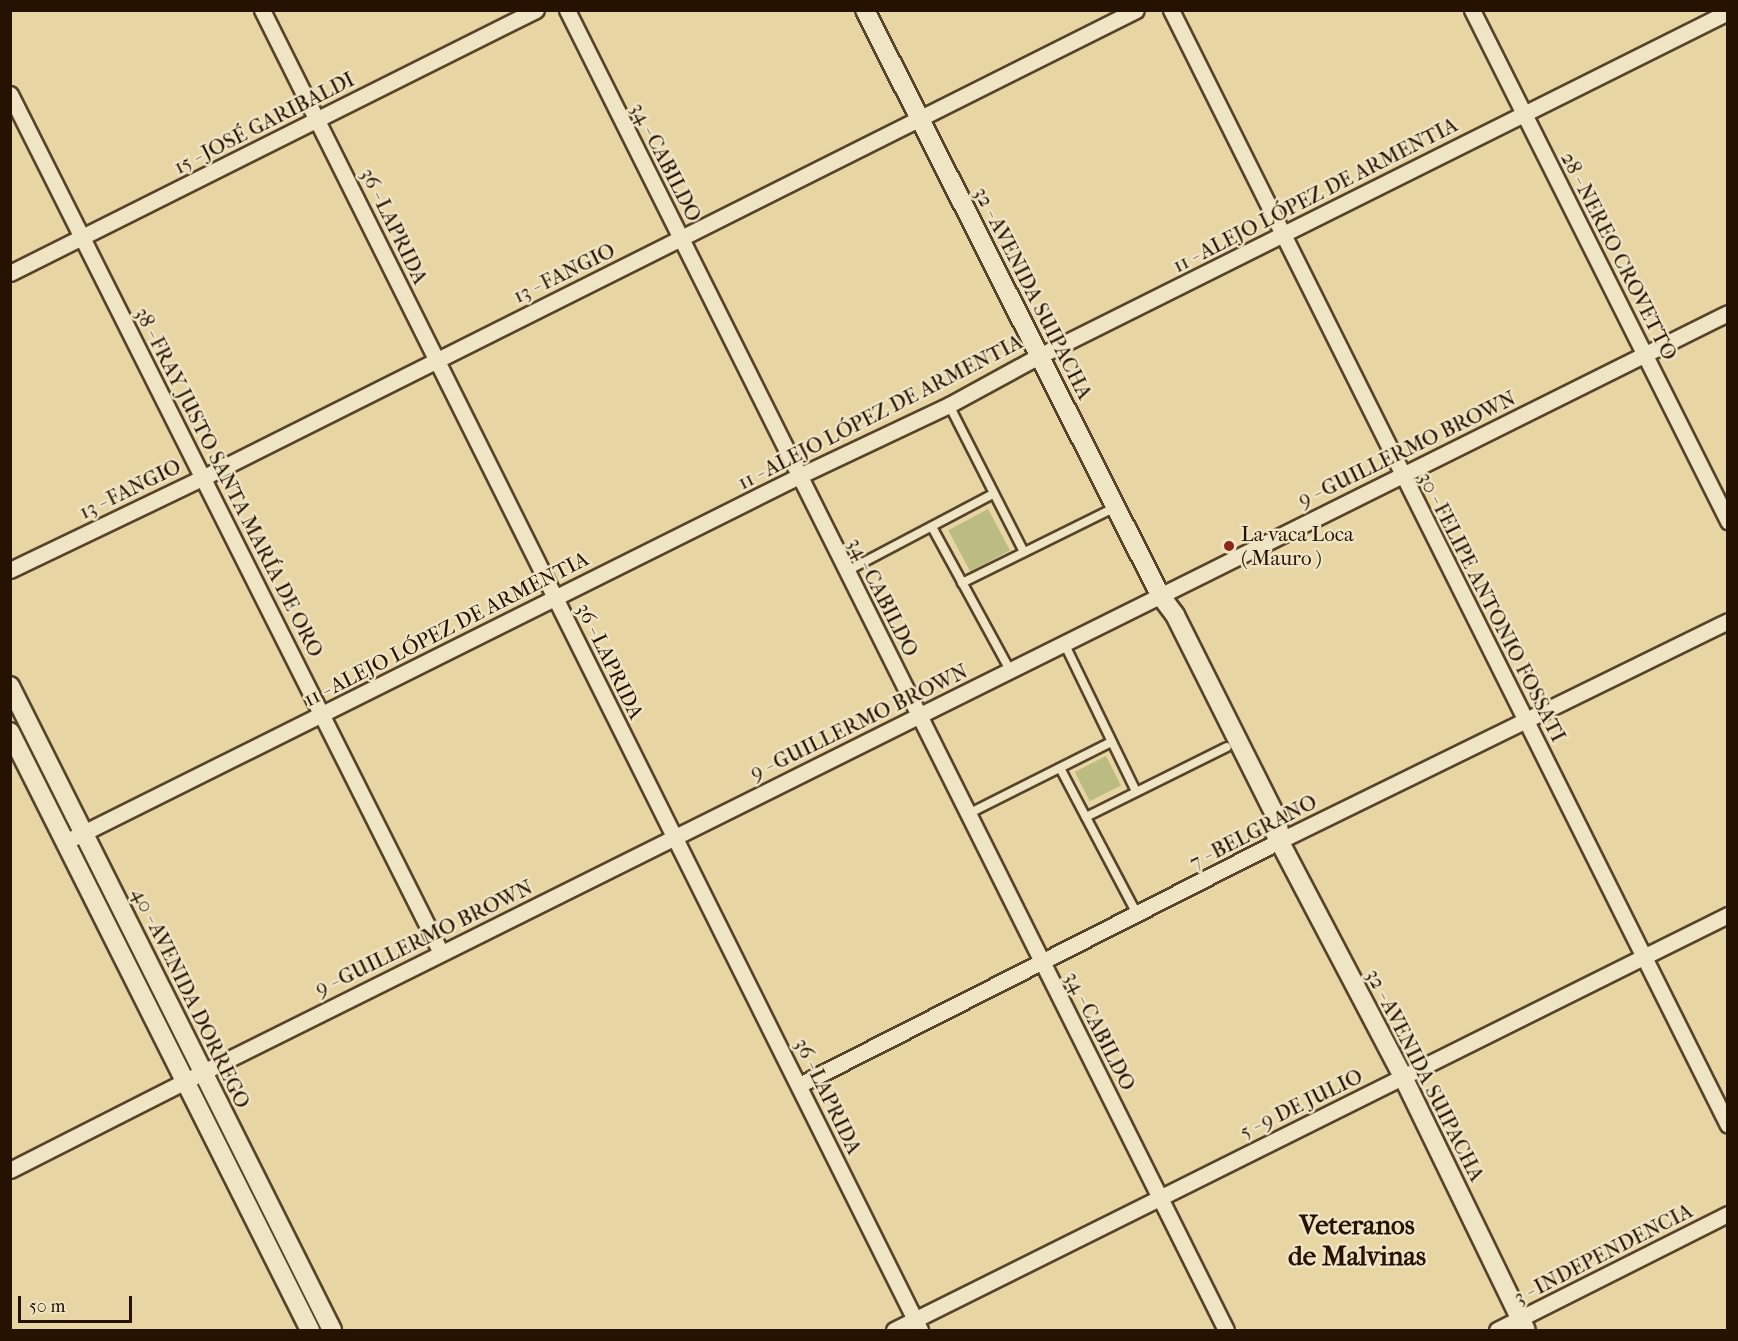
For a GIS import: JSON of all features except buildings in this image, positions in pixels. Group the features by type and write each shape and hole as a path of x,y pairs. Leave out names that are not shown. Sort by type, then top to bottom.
{"street":[{"name":"36 - LAPRIDA","path":"262,10 917,1325"},
{"name":"15 - JOSÉ GARIBALDI","path":"10,273 536,10"},
{"name":"34 - CABILDO","path":"567,10 1226,1330"},
{"name":"32 - AVENIDA SUIPACHA","path":"865,10 1160,596 1175,615 1270,806 1281,840 1403,1077 1523,1325"},
{"name":"13 - FANGIO","path":"10,570 204,477 1136,10"},
{"name":"30 - FELIPE ANTONIO FOSSATI","path":"1171,10 1728,1125"},
{"name":"28 - NEREO CROVETTO","path":"1473,10 1728,521"},
{"name":"11 - ALEJO LÓPEZ DE ARMENTIA","path":"66,842 799,476 949,405 1039,356 1728,12"},
{"name":"38 - FRAY JUSTO SANTA MARÍA DE ORO","path":"10,94 441,953"},
{"name":"9 - GUILLERMO BROWN","path":"10,1170 202,1072 1728,313"},
{"name":"32 - AVENIDA SUIPACHA","path":"1160,596 1165,621 1227,747 1267,822 1281,840"},
{"name":"7 - BELGRANO","path":"799,1085 1043,964 1281,840 1526,722 1728,621"},
{"name":"40 - AVENIDA DORREGO","path":"10,686 332,1330"},
{"name":"40 - AVENIDA DORREGO","path":"10,732 310,1330"},
{"name":"5 - 9 DE JULIO","path":"894,1330 917,1325 1160,1198 1728,915"},
{"name":"3 - INDEPENDENCIA","path":"1497,1330 1523,1325 1728,1214"}],"lane":[{"path":"949,405 1024,552"},
{"path":"847,571 993,494"},
{"path":"962,583 1116,507"},
{"path":"932,527 1010,670"},
{"path":"1065,643 1136,791"},
{"path":"968,814 1111,742"},
{"path":"1086,817 1227,747"},
{"path":"1060,768 1137,914"}],"green space":[{"path":"988,509 1010,550 970,572 948,530"},
{"path":"10,703 67,814 63,816 11,713"},
{"path":"1106,756 1121,785 1090,801 1075,772"},
{"path":"92,865 190,1057 186,1058 88,867"},
{"path":"210,1103 307,1294 304,1295 206,1105"}],"place":[{"name":"La vaca Loca ( Mauro )","path":"1229,546"}],"district":[{"name":"Veteranos de Malvinas","path":"1357,1240"}]}
